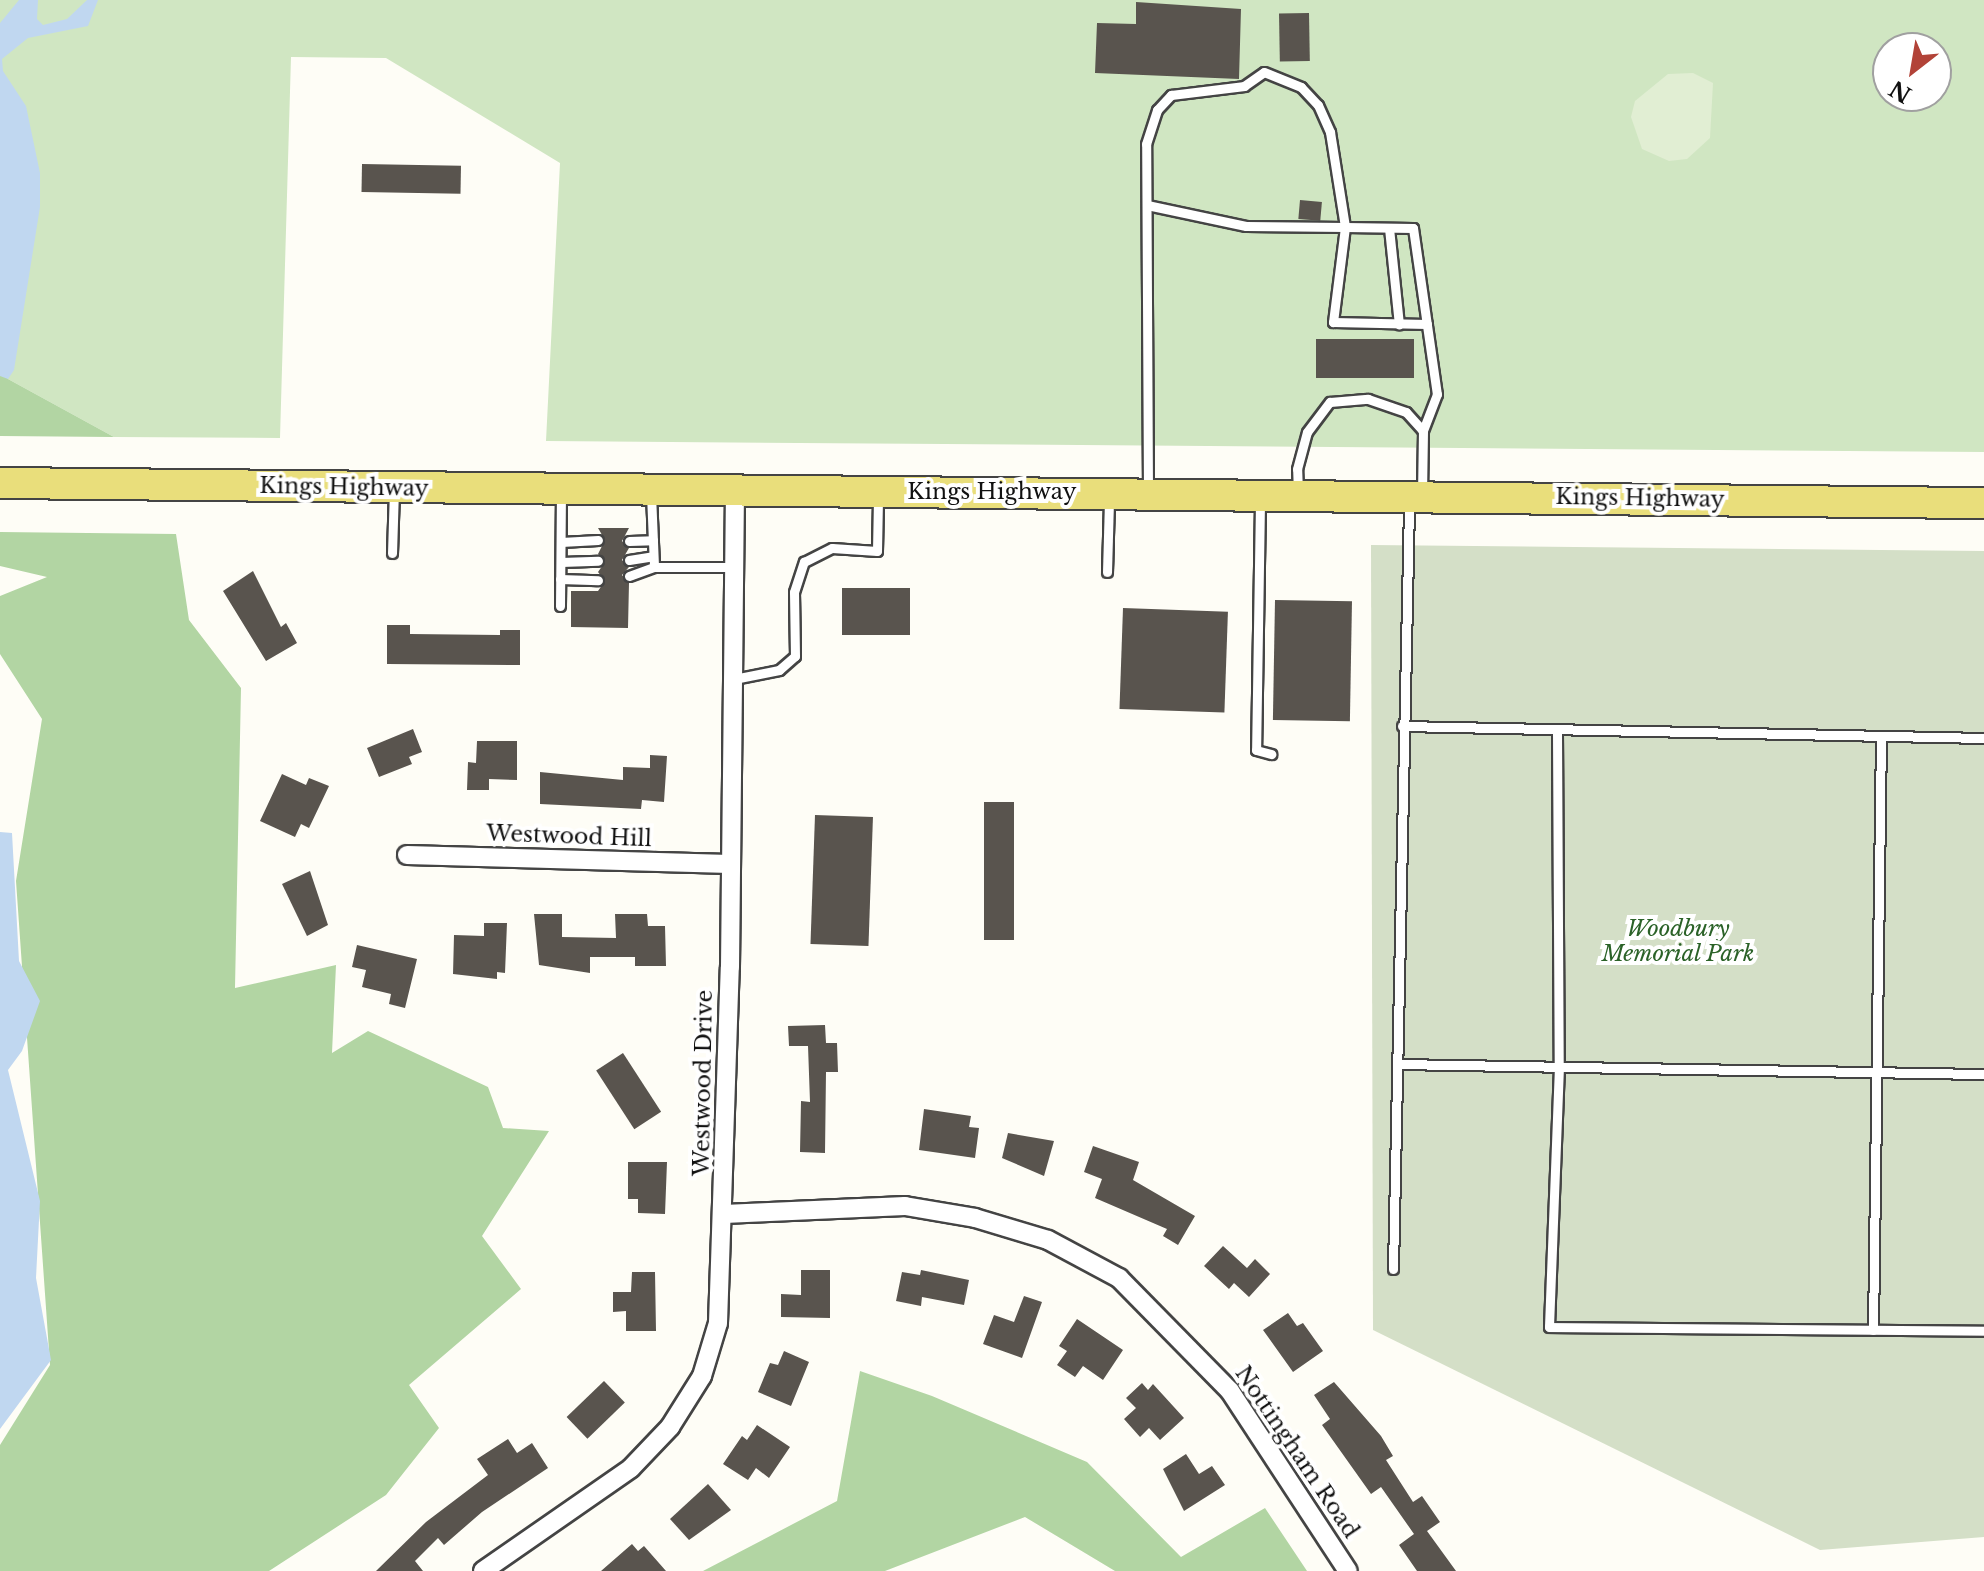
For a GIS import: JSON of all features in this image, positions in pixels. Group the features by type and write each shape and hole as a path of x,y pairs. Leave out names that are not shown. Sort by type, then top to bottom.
{"main road":[{"name":"Kings Highway","path":"0,483 1984,503"}],"street":[{"name":"Westwood Drive","path":"483,1571 631,1468 670,1427 702,1376 718,1323 724,1214 735,492"},
{"name":"Westwood Hill","path":"407,855 730,864"},
{"name":"Nottingham Road","path":"724,1214 905,1206 975,1218 1048,1240 1119,1278 1230,1391 1348,1571"}],"lane":[{"path":"1148,493 1146,144 1157,110 1171,95 1244,86 1264,72 1301,87 1318,105 1330,132 1345,227 1333,322 1427,324"},
{"path":"1147,205 1246,226 1413,228 1437,394 1423,431 1415,496 1402,726 1393,1269"},
{"path":"1389,228 1399,324"},
{"path":"1298,495 1297,469 1307,432 1330,402 1368,399 1406,412 1423,431"},
{"path":"392,553 394,488"},
{"path":"560,606 561,490"},
{"path":"651,491 654,561"},
{"path":"734,679 779,670 795,656 794,592 804,562 832,548 877,551 878,491"},
{"path":"1107,572 1109,492"},
{"path":"1260,495 1256,750 1271,754"},
{"path":"561,542 598,540"},
{"path":"629,541 653,540"},
{"path":"629,560 734,567"},
{"path":"561,562 598,561"},
{"path":"629,576 654,561"},
{"path":"560,579 598,580"},
{"path":"1402,726 1557,733 1984,738"},
{"path":"1557,733 1559,1066 1549,1327 1984,1331"},
{"path":"1873,1330 1881,737"},
{"path":"1397,1064 1984,1074"}],"green space":[{"path":"0,0 1984,0 1984,452 546,441 560,163 386,58 291,57 280,438 114,437 8,379 0,363"},
{"path":"1693,73 1713,83 1710,138 1687,159 1669,161 1642,149 1631,117 1635,101 1668,74"},
{"path":"0,363 8,379 114,437 0,436"},
{"path":"0,532 176,534 189,620 241,688 235,988 336,965 332,1053 368,1031 488,1087 503,1128 549,1131 482,1236 521,1289 409,1385 439,1428 386,1495 269,1571 0,1571 0,1445 50,1365 16,881 42,719 0,654 0,596 47,577 0,566"},
{"name":"Woodbury Memorial Park","path":"1371,545 1984,551 1984,1537 1820,1550 1373,1330"},
{"path":"860,1371 932,1396 1087,1462 1181,1557 1265,1508 1307,1571 1115,1571 1025,1517 885,1571 703,1571 837,1501"}],"water":[{"path":"19,0 38,0 37,19 43,25 67,19 87,0 98,0 88,26 28,38 2,59 3,71 26,106 40,173 40,207 14,370 8,379 0,376 0,23"},
{"path":"0,832 12,833 19,961 40,1001 22,1051 8,1070 40,1201 36,1278 51,1360 0,1429"}],"building":[{"path":"1136,2 1241,9 1239,79 1095,73 1097,23 1136,24"},
{"path":"1309,13 1310,61 1280,62 1279,14"},
{"path":"362,164 461,166 460,194 362,192"},
{"path":"1300,200 1322,202 1320,221 1298,219"},
{"path":"1316,339 1414,339 1414,378 1316,378"},
{"path":"598,528 629,528 622,541 629,548 622,560 629,567 622,575 629,583 628,628 571,627 571,591 598,591 605,581 598,572 605,562 598,554 605,540"},
{"path":"253,571 281,627 286,623 297,643 266,661 223,591"},
{"path":"842,588 910,588 910,635 842,635"},
{"path":"1275,600 1352,601 1350,721 1273,720"},
{"path":"1123,608 1228,612 1224,713 1119,709"},
{"path":"387,625 410,625 410,634 500,635 500,630 520,630 520,665 387,664"},
{"path":"413,729 422,752 409,757 412,764 379,777 367,748"},
{"path":"477,741 517,741 517,780 489,779 489,790 467,790 468,762 476,763"},
{"path":"650,755 667,756 664,802 642,800 641,809 540,804 540,772 623,780 623,767 650,768"},
{"path":"282,774 306,785 309,778 329,786 309,828 301,824 295,837 260,821"},
{"path":"984,802 1014,802 1014,940 984,940"},
{"path":"815,815 873,817 868,946 810,944"},
{"path":"310,871 328,925 307,936 282,884"},
{"path":"534,914 562,914 562,937 616,938 615,914 647,914 648,926 665,926 666,966 635,966 635,957 590,957 590,973 539,965"},
{"path":"484,923 507,923 505,973 497,972 497,979 453,974 454,935 484,936"},
{"path":"357,945 417,959 405,1008 389,1004 391,994 362,987 366,970 352,967"},
{"path":"825,1025 826,1043 837,1043 838,1072 826,1072 825,1153 800,1152 801,1101 810,1102 808,1046 789,1046 788,1026"},
{"path":"623,1053 661,1112 634,1129 596,1070"},
{"path":"924,1109 971,1116 969,1127 979,1128 975,1158 919,1150"},
{"path":"1008,1133 1054,1141 1044,1176 1002,1158"},
{"path":"1093,1146 1139,1162 1133,1180 1195,1216 1178,1245 1163,1236 1167,1229 1095,1198 1102,1179 1084,1172"},
{"path":"628,1162 667,1162 665,1214 638,1213 638,1199 628,1199"},
{"path":"1223,1246 1247,1268 1255,1259 1270,1274 1249,1297 1234,1283 1229,1289 1204,1266"},
{"path":"801,1270 830,1270 830,1318 781,1317 781,1294 801,1295"},
{"path":"921,1270 969,1280 964,1305 922,1297 921,1306 896,1301 902,1272 920,1275"},
{"path":"632,1272 655,1272 656,1331 626,1331 626,1311 613,1312 613,1292 631,1292"},
{"path":"1024,1296 1042,1302 1022,1358 983,1344 994,1315 1014,1322"},
{"path":"1288,1313 1297,1326 1303,1323 1323,1351 1293,1372 1263,1330"},
{"path":"1077,1319 1123,1350 1103,1380 1083,1366 1075,1377 1057,1365 1067,1351 1059,1346"},
{"path":"784,1351 809,1362 791,1406 758,1392 770,1363 778,1365"},
{"path":"604,1381 625,1403 587,1439 567,1417"},
{"path":"1334,1382 1381,1436 1393,1456 1386,1460 1413,1502 1422,1496 1440,1522 1427,1531 1456,1571 1417,1571 1399,1545 1414,1534 1381,1487 1371,1494 1322,1425 1330,1419 1314,1395"},
{"path":"1142,1383 1148,1390 1153,1384 1184,1418 1160,1440 1149,1428 1140,1437 1124,1419 1136,1408 1126,1398"},
{"path":"757,1425 790,1447 769,1478 756,1468 748,1480 723,1464 742,1436 747,1440"},
{"path":"508,1439 517,1453 532,1443 548,1468 482,1512 444,1545 438,1538 415,1561 423,1571 376,1571 426,1522 488,1475 477,1459"},
{"path":"1186,1454 1199,1474 1212,1466 1225,1485 1184,1511 1163,1469"},
{"path":"708,1484 731,1510 689,1540 670,1519"},
{"path":"632,1544 638,1551 644,1546 666,1571 601,1571"}]}
